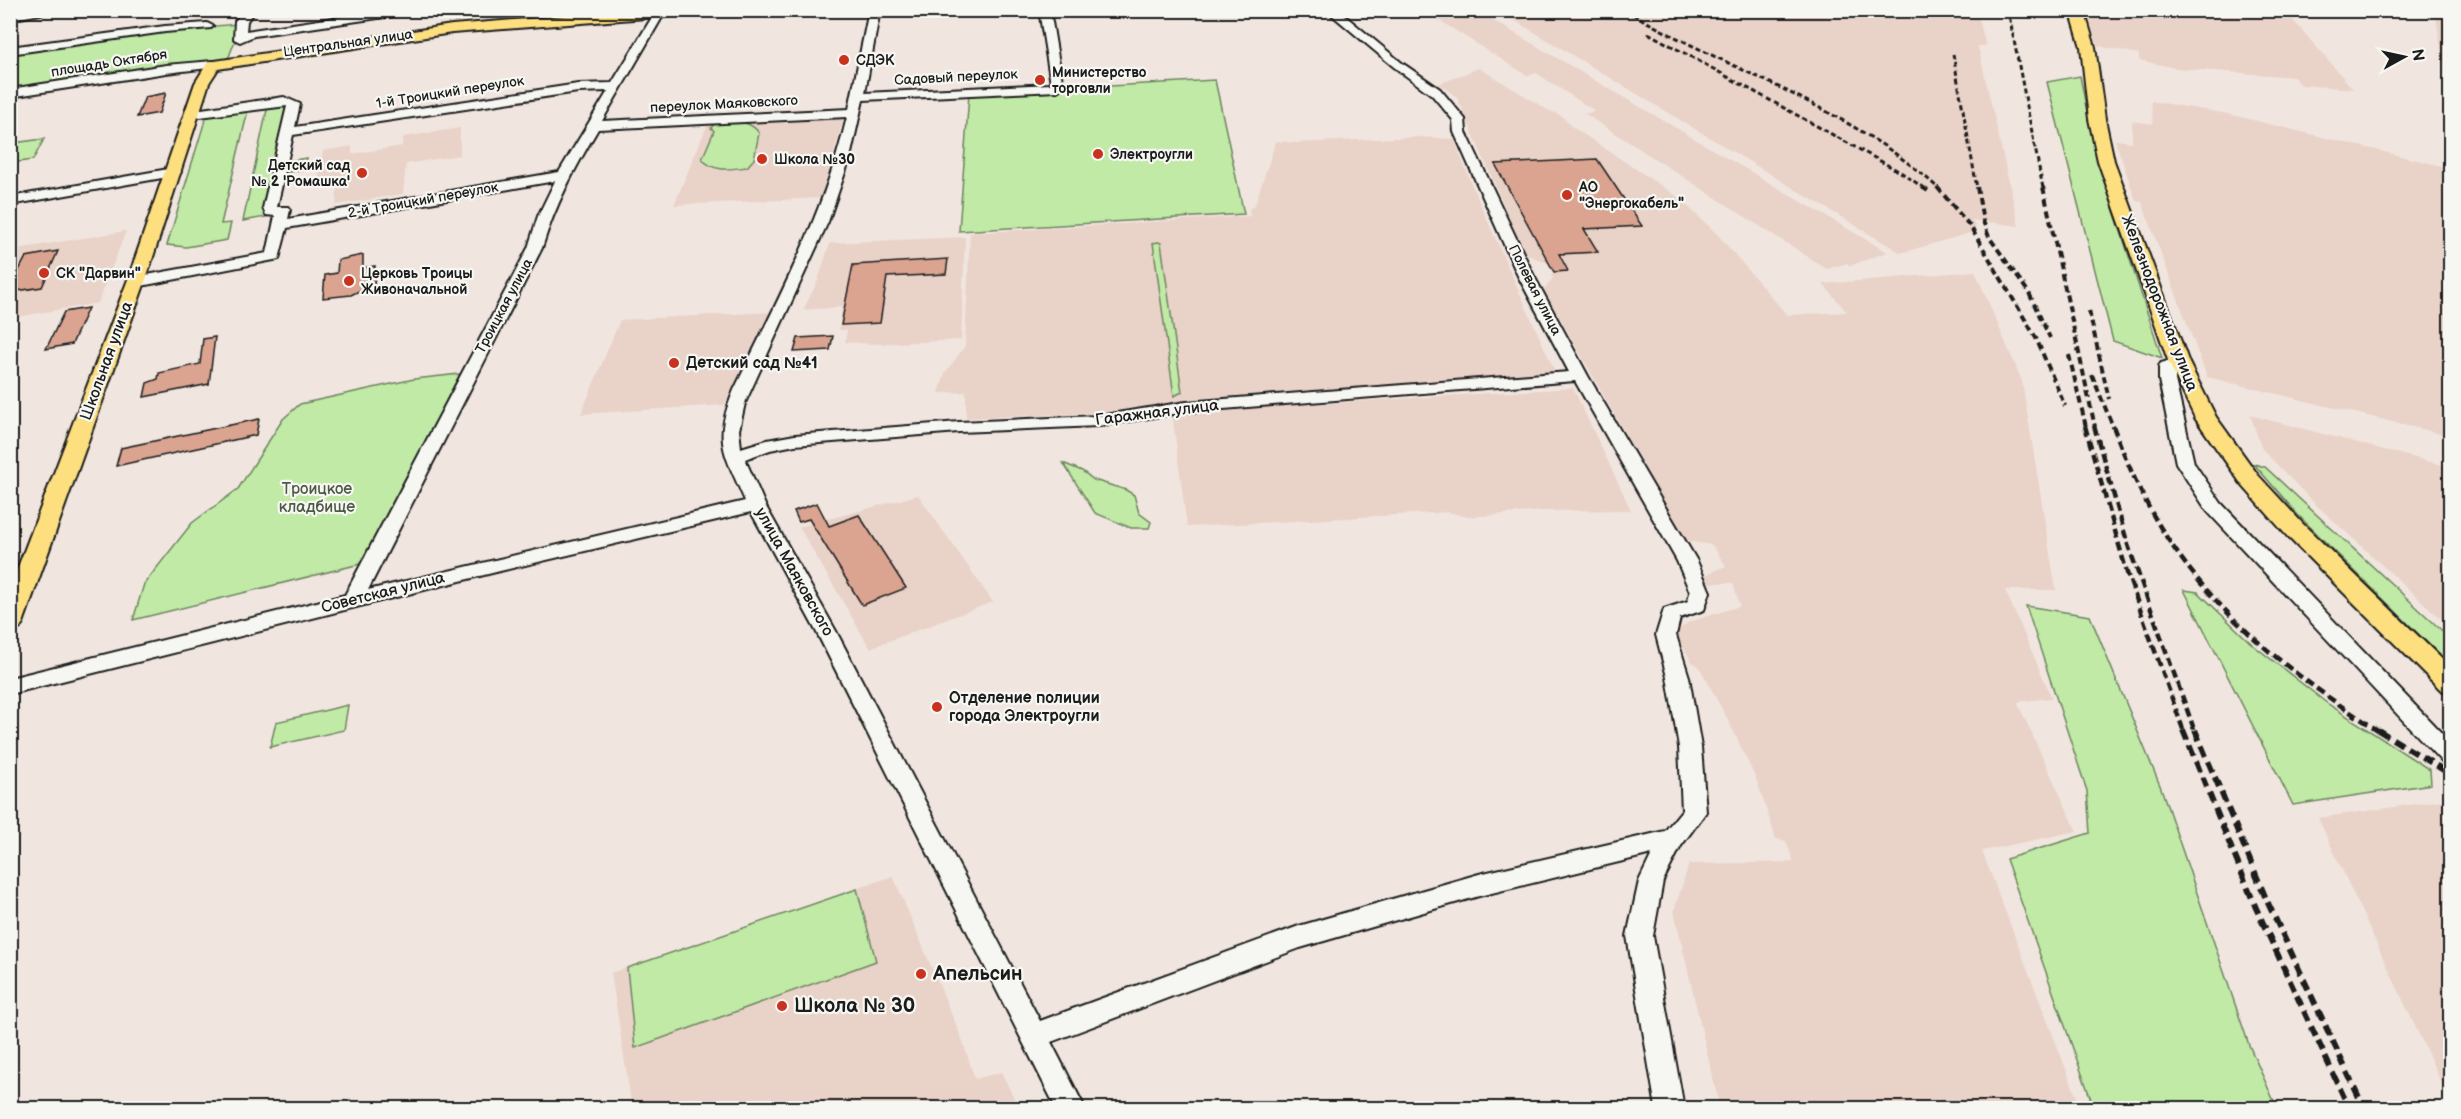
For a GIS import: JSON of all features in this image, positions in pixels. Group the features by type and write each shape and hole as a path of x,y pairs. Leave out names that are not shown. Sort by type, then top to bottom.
{"main road":[{"name":"Центральная улица","path":"213,65 440,30 698,10"},
{"name":"Железнодорожная улица","path":"2077,10 2088,47 2097,119 2106,160 2179,363 2206,418 2250,480 2295,530 2451,683"},
{"name":"Школьная улица","path":"10,624 136,282 202,83 213,65"}],"street":[{"path":"10,17 55,10"},
{"path":"250,10 241,21 240,39 251,33 413,10"},
{"path":"591,10 621,15"},
{"name":"улица Маяковского","path":"875,10 856,105 835,187 822,221 734,412 729,432 730,443 756,505 826,631 1071,1108"},
{"name":"Садовый переулок","path":"856,105 1057,87 1044,10"},
{"name":"Полевая улица","path":"1331,10 1398,65 1436,92 1454,111 1459,119 1461,132 1526,276 1580,376 1687,561 1700,592 1697,605 1671,614 1666,635 1678,677 1690,747 1694,812 1672,839"},
{"name":"Троицкая улица","path":"353,600 535,248 545,216 564,175 596,125 659,14"},
{"path":"10,27 24,16"},
{"name":"площадь Октября","path":"10,51 165,29 207,26"},
{"name":"площадь Октября","path":"10,93 166,69 213,65"},
{"name":"1-й Троицкий переулок","path":"288,132 578,88 617,87"},
{"path":"136,282 274,256 283,210 270,212 270,208 294,106 290,102 192,114"},
{"name":"переулок Маяковского","path":"596,125 856,105"},
{"path":"10,201 174,172"},
{"name":"2-й Троицкий переулок","path":"281,225 564,175"},
{"path":"2179,363 2167,366 2167,380 2185,463 2214,507 2451,756"},
{"name":"Гаражная улица","path":"735,456 767,445 795,440 959,427 1098,421 1186,407 1580,376"},
{"name":"Советская улица","path":"10,686 353,600 756,505"},
{"path":"1033,1036 1299,937 1479,885 1672,839"},
{"path":"1670,1108 1640,936 1651,881 1672,839"}],"shaded area":[{"path":"1448,10 1477,11 1887,252 1850,266 1847,263 1827,269 1585,114 1595,111 1536,73 1528,76 1429,14"},
{"path":"1499,11 1977,11 1986,46 1978,46 2019,226 1972,220 1976,228 1970,233 1901,253"},
{"path":"2086,11 2285,11 2353,89 2301,85 2294,77 2175,68 2139,60 2139,54 2098,46"},
{"path":"2435,11 2450,12 2450,103"},
{"path":"1479,68 1548,110 1562,116 1571,126 1678,197 1717,234 1787,315 1847,312 1823,284 1975,271 2022,381 2056,590 2005,590 2052,698 2017,702 2077,831 1982,851 2081,1108 1720,1108 1674,911 1689,864 1794,862 1786,841 1776,839 1757,781 1730,724 1699,666 1692,662 1675,633 1689,622 1740,606 1733,583 1706,583 1703,576 1726,566 1712,545 1686,541 1544,290 1553,278 1551,275 1555,274 1550,264 1525,254 1457,97 1439,84"},
{"path":"2151,101 2228,114 2450,168 2450,436 2207,377 2142,202 2136,201 2115,140 2132,142 2132,121 2153,124"},
{"name":"Школа №30","path":"844,117 821,198 674,205 709,121"},
{"name":"Детский сад № 2 'Ромашка'","path":"460,128 460,155 406,164 403,194 336,205 338,183 317,186 323,151 352,146 352,154 402,146 403,137"},
{"path":"1417,137 1454,139 1473,188 1556,374 1192,400 1131,412 966,418 966,392 939,393 945,373 965,346 970,233 1250,216 1249,208 1254,207 1276,141 1297,143"},
{"path":"126,231 98,303 11,318 11,250"},
{"path":"965,237 961,340 872,344 845,342 847,330 839,330 842,307 803,310 817,283 830,243"},
{"name":"Детский сад №41","path":"772,312 724,405 581,414 620,320"},
{"path":"1573,388 1631,510 1543,511 1468,517 1448,512 1187,527 1172,413"},
{"path":"2250,415 2450,467 2450,627 2313,502 2262,449"},
{"path":"918,495 993,602 870,648 799,527"},
{"path":"2450,799 2450,1101 2318,818"},
{"name":"Школа № 30","path":"893,876 962,1039 975,1079 1001,1072 1019,1108 632,1108 611,973"}],"green space":[{"path":"519,10 596,14 569,17 560,14 528,20 519,16"},
{"path":"237,24 236,38 228,59 11,92 11,52 151,32"},
{"path":"2080,76 2095,152 2162,358 2113,341 2047,82"},
{"name":"Электроугли","path":"1215,80 1244,214 959,231 969,94"},
{"path":"268,105 294,107 282,162 307,158 305,169 278,174 272,216 243,221"},
{"path":"249,106 221,224 231,223 227,240 186,247 167,245 206,117 229,109"},
{"path":"747,124 759,133 754,159 747,167 717,168 702,159 714,131 711,128 713,125"},
{"path":"44,139 33,160 11,163 13,143"},
{"path":"1153,243 1161,243 1182,392 1174,396"},
{"name":"Троицкое кладбище","path":"460,374 364,563 133,620 144,584 192,523 238,489 283,419 300,404 414,379"},
{"path":"1063,463 1082,471 1094,480 1126,490 1134,495 1139,513 1151,522 1149,528 1131,528 1095,513"},
{"path":"2254,464 2265,467 2450,638 2450,665 2298,515"},
{"path":"2184,590 2198,592 2253,645 2328,704 2430,770 2431,784 2293,805"},
{"path":"2026,606 2090,616 2161,788 2249,1045 2277,1108 2094,1108 2006,859 2090,833 2087,791"},
{"path":"348,705 344,730 270,747 276,722"},
{"path":"857,889 876,961 635,1048 627,968"}],"building":[{"path":"166,93 159,113 137,117 145,97"},
{"name":"АО \"Энергокабель\"","path":"1597,159 1642,226 1584,229 1598,252 1559,254 1568,271 1554,272 1495,164"},
{"path":"58,251 42,287 10,292 10,274 18,272 26,257"},
{"name":"Церковь Троицы Живоначальной","path":"363,255 363,268 375,266 374,288 361,290 351,295 323,298 325,275 337,273 338,260"},
{"path":"948,259 946,274 887,277 880,323 841,325 853,265"},
{"path":"88,308 72,344 46,349 64,312"},
{"path":"833,336 830,350 794,352 798,338"},
{"path":"215,337 209,384 144,397 147,383 158,379 159,373 200,364 203,339"},
{"path":"259,419 256,435 116,466 121,448"},
{"path":"817,503 829,526 859,515 906,588 862,605 809,519 799,522 794,511"}],"railway":[{"path":"1626,10 1665,32 1787,91 1866,134 1903,159 1937,188"},
{"path":"2008,10 2043,188"},
{"path":"1648,33 1902,173 1924,188"},
{"path":"1953,54 1977,188"},
{"path":"1922,187 1928,191"},
{"path":"1977,187 1983,221 1989,237 2029,293 2050,338"},
{"path":"2043,187 2095,427"},
{"path":"1937,188 1970,226 2036,338 2065,406"},
{"path":"2089,311 2109,399"},
{"path":"2069,355 2086,427"},
{"path":"2092,375 2113,427"},
{"path":"2085,426 2127,573 2184,732"},
{"path":"2094,426 2128,545 2195,732"},
{"path":"2113,426 2152,513 2180,557 2204,587 2230,615 2287,666 2381,732"},
{"path":"2183,730 2256,908 2349,1108"},
{"path":"2195,730 2267,901 2364,1108"},
{"path":"2378,730 2450,774"}],"place":[{"name":"СДЭК","path":"844,60"},
{"name":"Министерство торговли","path":"1040,80"},
{"name":"Электроугли","path":"1098,154"},
{"name":"Школа №30","path":"762,159"},
{"name":"Детский сад № 2 'Ромашка'","path":"362,173"},
{"name":"АО \"Энергокабель\"","path":"1567,195"},
{"name":"СК \"Дарвин\"","path":"44,273"},
{"name":"Церковь Троицы Живоначальной","path":"349,281"},
{"name":"Детский сад №41","path":"674,363"},
{"name":"Отделение полиции города Электроугли","path":"937,707"},
{"name":"Апельсин","path":"921,974"},
{"name":"Школа № 30","path":"782,1006"}]}
